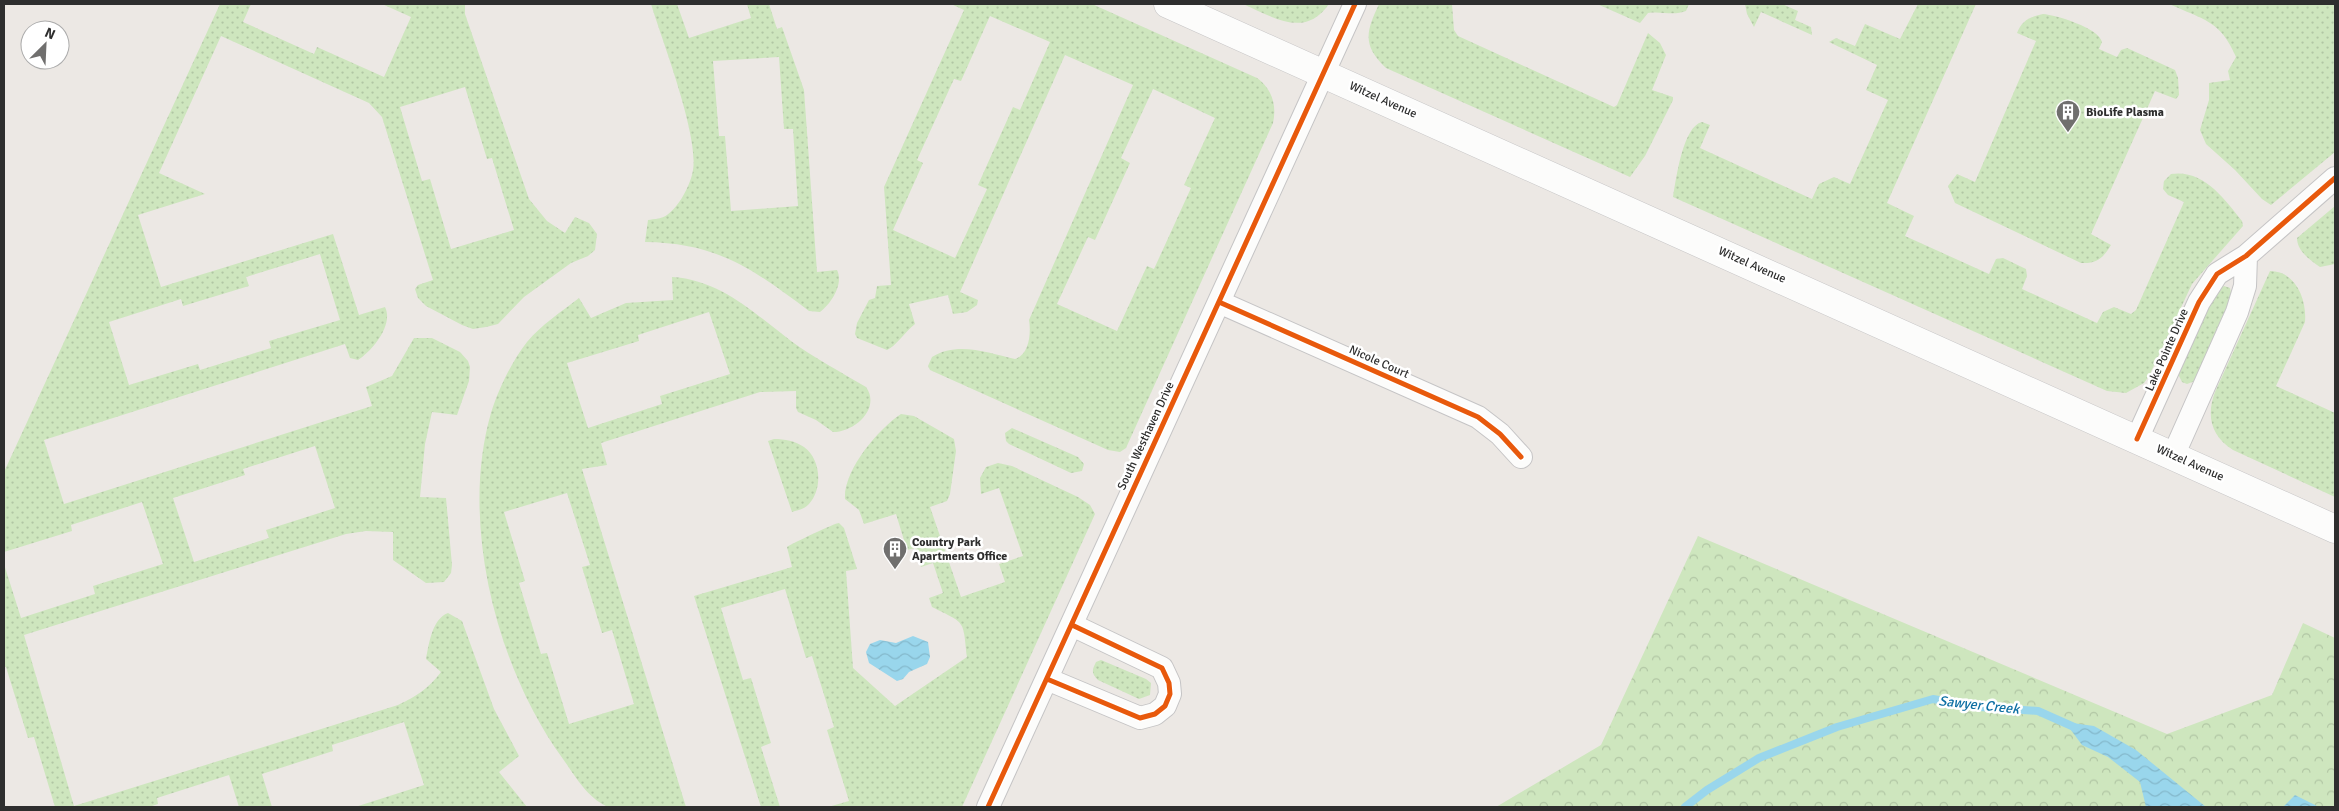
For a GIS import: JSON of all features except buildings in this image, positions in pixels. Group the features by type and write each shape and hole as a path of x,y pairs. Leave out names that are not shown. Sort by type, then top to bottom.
{"main road":[{"name":"Witzel Avenue","path":"1168,4 2137,439 2335,530"}],"street":[{"name":"South Westhaven Drive","path":"988,807 1355,4"},
{"name":"Lake Pointe Drive","path":"2137,439 2199,302 2217,274 2246,256 2335,178"},
{"path":"2173,456 2237,312 2245,286 2246,256"},
{"name":"Nicole Court","path":"1219,302 1478,417 1500,434 1521,457"},
{"path":"1047,679 1135,718 1155,714 1165,706 1170,694 1169,683 1162,668 1072,626"}],"green space":[{"path":"220,4 251,4 243,22 314,54 317,47 384,77 411,17 382,4 465,4 465,14 529,199 547,221 565,233 575,217 589,223 597,234 595,250 588,256 571,263 524,297 498,324 473,329 426,306 418,298 415,289 418,285 433,280 382,117 369,103 221,36 159,173 205,194 138,215 161,287 333,234 359,315 385,307 387,322 384,329 375,344 358,360 350,358 345,344 44,440 64,504 372,406 366,387 392,376 414,338 432,338 460,352 468,361 470,367 469,381 457,415 432,412 425,444 420,497 446,498 452,565 451,573 444,582 426,583 393,560 393,532 366,531 346,534 24,635 74,806 405,702 427,688 441,672 426,659 435,626 448,613 462,621 494,709 519,756 499,772 527,807 355,807 424,785 404,722 332,745 333,751 262,774 272,807 239,807 229,775 157,798 158,804 149,807 55,807 34,737 28,738 6,667 4,667 4,564 21,618 95,594 93,586 163,564 142,502 71,525 72,531 4,552 4,472","holes":["465,87 487,159 492,158 514,230 451,249 430,179 422,181 400,107","320,254 340,320 269,341 271,348 200,370 198,364 129,385 109,322 181,299 183,306 249,286 246,277","315,446 335,508 266,530 269,538 194,562 173,498 245,475 243,469"]},
{"path":"651,4 677,4 689,38 751,18 747,4 769,4 777,29 782,27 804,90 817,272 837,270 839,275 838,287 832,299 820,312 809,311 752,271 714,253 694,247 645,242 648,220 665,216 676,207 687,188 693,170 691,134 671,63","holes":["779,57 784,129 793,129 798,206 731,211 725,136 719,136 713,61"]},
{"path":"951,4 1092,4 1257,78 1270,92 1274,104 1273,123 1126,448 1120,452 1108,450 930,370 928,366 932,357 952,350 973,350 1015,359 1027,348 1030,330 1029,320 1133,85 1065,55 960,292 978,300 977,305 967,312 953,314 948,295 909,304 915,324 887,350 857,338 855,334 857,323 869,300 875,298 877,286 891,285 884,187 964,10","holes":["990,16 1050,42 1020,110 1013,107 978,185 987,189 955,258 893,230 923,163 917,160 954,79 961,81","1153,89 1215,118 1184,185 1191,188 1154,269 1147,266 1117,331 1057,304 1088,237 1095,240 1130,163 1121,158"]},
{"path":"1243,4 1329,4 1320,15 1310,21 1299,23 1277,19"},
{"path":"1379,4 1452,4 1454,30 1458,36 1614,107 1617,105 1648,33 1660,43 1666,55 1652,90 1673,97 1673,100 1645,156 1630,177 1386,68 1373,52 1369,38 1371,23"},
{"path":"1597,4 1689,4 1686,11 1648,13 1640,23"},
{"path":"1745,4 1782,4 1798,11 1795,20 1811,27 1812,35 1761,12 1754,27 1747,14"},
{"path":"1918,4 1976,4 1887,203 1914,216 1905,236 1989,274 1996,259 2003,258 2026,269 2027,276 2022,289 2097,323 2103,312 2114,307 2131,314 2136,310 2184,202 2168,195 2163,189 2164,181 2171,174 2193,176 2203,181 2228,203 2242,221 2243,226 2192,284 2144,383 2126,393 2107,391 1673,197 1678,166 1685,143 1695,126 1702,122 1710,125 1700,148 1812,199 1819,184 1834,177 1850,184 1888,100 1866,90 1877,65 1829,42 1836,38 1855,46 1865,24 1900,39"},
{"path":"2169,4 2335,4 2335,152 2271,205 2262,199 2235,170 2206,144 2200,130 2209,100 2209,83 2230,80 2228,71 2236,57 2230,45 2224,35 2210,23"},
{"path":"2043,14 2067,20 2093,32 2102,42 2099,49 2117,57 2121,50 2127,48 2175,70 2178,78 2179,95 2176,99 2155,91 2091,234 2111,245 2102,257 2091,262 2081,263 1955,203 1948,186 1957,174 1975,182 2036,41 2017,33 2021,25 2027,20"},
{"path":"2335,206 2335,264 2320,267 2302,251 2297,238"},
{"path":"2270,271 2279,272 2293,281 2302,296 2305,313 2305,322 2276,386 2335,413 2335,497 2233,450 2220,438 2212,425 2211,409 2215,392"},
{"path":"672,277 690,279 721,291 750,309 818,359 866,387 870,395 870,403 868,410 857,423 850,428 833,432 816,420 798,412 796,408 796,391 760,392 601,443 607,465 582,469 686,807 632,809 611,807 599,802 582,786 563,759 540,723 519,682 503,639 490,594 482,547 479,501 482,456 491,413 506,376 527,342 552,319 579,298 591,318 626,303 673,300","holes":["709,312 730,374 660,396 662,404 588,428 567,363 639,341 638,335","567,493 590,565 582,567 602,633 612,630 634,704 569,724 547,653 541,654 519,583 525,581 504,512"]},
{"path":"2224,286 2230,288 2232,298 2195,381 2187,384 2182,382 2178,374 2217,290"},
{"path":"901,414 914,416 954,439 956,451 950,494 947,501 930,507 961,597 1005,582 999,564 1023,556 999,488 981,494 980,478 986,467 998,463 1012,466 1078,497 1090,505 1095,514 962,807 828,807 849,801 827,730 834,727 812,656 806,658 785,589 721,608 743,680 751,678 771,743 761,747 780,807 761,807 694,596 792,567 787,547 839,523 844,528 857,569 846,571 853,668 895,706 967,657 965,636 961,624 932,607 929,598 943,593 933,563 921,567 915,548 907,550 896,514 864,524 859,510 845,499 846,488 856,464 882,430"},
{"path":"1012,428 1078,457 1084,464 1082,471 1071,473 1009,444 1006,441 1005,433"},
{"path":"782,439 801,445 810,452 817,466 818,483 814,498 806,507 792,512 768,441"},
{"path":"1698,536 2167,734 2272,695 2303,623 2335,638 2335,807 1496,807 1601,745"},
{"path":"1101,660 1146,679 1151,683 1150,695 1139,699 1098,680 1093,673 1093,669 1096,662"}],"water":[{"path":"913,636 928,642 930,657 927,664 909,672 903,679 897,681 869,663 866,652 870,644 880,640 896,643"},
{"path":"2065,722 2094,726 2136,750 2206,807 2146,807 2140,782 2108,757 2082,745"},
{"path":"2295,795 2319,807 2283,807"}],"waterway":[{"name":"Sawyer Creek","path":"1685,807 1707,790 1759,758 1837,727 1933,699 1980,707 2038,711 2074,727"}],"cycle path":[{"path":"988,807 1355,4"},
{"path":"2137,439 2199,302 2217,274 2246,256 2335,178"},
{"path":"1219,302 1478,417 1500,434 1521,457"},
{"path":"1047,679 1140,718 1155,714 1165,706 1170,694 1169,683 1162,668 1072,625"}],"place":[{"name":"BioLife Plasma","path":"2068,133"},
{"name":"Country Park Apartments Office","path":"895,570"}]}
